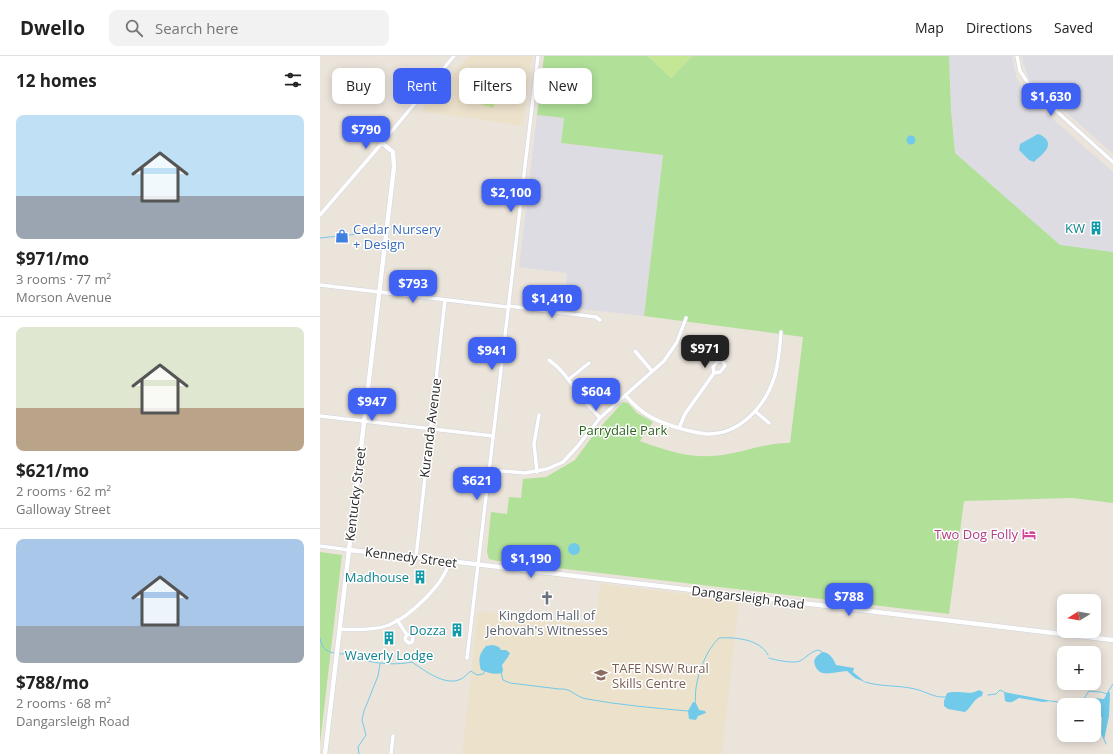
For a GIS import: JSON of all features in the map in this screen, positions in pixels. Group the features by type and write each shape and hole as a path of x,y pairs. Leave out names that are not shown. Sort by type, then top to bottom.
{"street":[{"path":"320,216 454,56"},
{"path":"467,658 538,56"},
{"path":"1017,56 1020,71 1032,89 1113,162"},
{"name":"Kentucky Street","path":"324,754 340,629 394,159 393,152 382,142"},
{"path":"320,285 596,317 600,320"},
{"name":"Kuranda Avenue","path":"416,557 445,300"},
{"path":"489,470 525,473 537,472 563,462 600,418 664,361 672,352 686,318"},
{"path":"625,395 640,411 664,424 706,434 722,432 737,425 756,412 770,389 776,373 781,332"},
{"path":"635,351 652,371"},
{"path":"548,360 556,365 569,379 580,396 600,418"},
{"path":"569,379 590,363"},
{"path":"679,428 685,414 714,373"},
{"path":"756,412 769,423"},
{"path":"537,472 534,444 539,415"},
{"path":"320,416 492,436"},
{"name":"Kennedy Street","path":"320,546 477,565"},
{"path":"340,629 357,630 389,625 418,605 441,581 448,568 449,561"},
{"name":"Dangarsleigh Road","path":"477,565 1113,640"},
{"path":"397,620 407,635"},
{"path":"391,754 393,736"}],"shaded area":[{"path":"469,56 532,56 526,103 526,68 459,68 459,104 526,104 523,126 421,111 427,104 451,104 451,77"},
{"path":"949,56 1012,56 1016,76 1021,87 1046,113 1113,172 1113,252 1060,246 955,153 951,110"},
{"path":"1022,56 1113,56 1113,154 1029,79"},
{"path":"537,115 564,118 561,143 663,155 644,316 564,307 567,273 519,267"},
{"name":"TAFE NSW Rural Skills Centre","path":"600,584 739,600 722,754 462,754 478,611 595,625"}],"green space":[{"name":"Parrydale Park","path":"544,56 648,56 671,78 692,56 949,56 951,110 955,153 1060,245 1113,252 1113,503 1072,498 964,501 949,614 489,559 487,552 491,512 507,514 509,497 521,498 523,479 546,477 575,460 595,433 623,402 628,403 637,413 653,422 640,441 674,452 696,456 708,456 740,452 768,445 790,443 803,337 644,316 663,155 561,143 564,118 537,115 538,104 592,104 592,68 543,68"},
{"path":"648,56 692,56 671,78"},
{"path":"480,104 494,104 493,108"},
{"path":"320,552 342,555 320,743"}],"water":[{"path":"1038,134 1046,139 1048,146 1045,152 1034,162 1029,160 1019,150 1020,144"},
{"path":"909,136 913,136 915,140 913,144 909,144 907,142 907,138"},
{"path":"574,543 578,545 580,549 578,553 574,555 570,553 568,549 570,545"},
{"path":"493,645 510,653 502,665 502,673 496,674 481,670 479,660 481,654 486,646"},
{"path":"822,652 830,655 836,665 854,668 853,672 865,682 855,678 847,671 827,674 819,671 814,661"},
{"path":"979,690 983,692 982,696 979,697 965,712 948,709 944,706 947,693 972,693"},
{"path":"1108,691 1110,693 1109,716 1104,740 1101,734 1101,699 1104,699"},
{"path":"1004,692 1052,701 1043,702 1019,698 1009,702 1005,701"},
{"path":"693,702 696,703 699,710 705,711 706,713 698,716 696,720 689,719 688,711"}],"waterway":[{"path":"320,238 379,232"},
{"path":"320,638 324,648 334,653"},
{"path":"695,704 696,688 701,668 707,654 719,638 732,638 753,642 759,645 768,655"},
{"path":"769,658 797,662 814,652 819,650 822,652"},
{"path":"339,654 363,654 367,661 378,663 395,664 412,662 429,673 448,681 461,679 471,671 477,675 483,674 486,670"},
{"path":"359,754 358,747 366,735 362,720 364,711 378,676 380,664"},
{"path":"501,673 503,680 510,683 564,689 587,699 624,705 688,711"},
{"path":"865,682 877,685 909,688 945,697"},
{"path":"1108,692 1113,684"},
{"path":"988,695 996,694 1000,690 1004,692"},
{"path":"1051,701 1082,704 1089,691 1107,694"},
{"path":"1104,739 1106,744"}],"place":[{"name":"KW","path":"1096,228"},
{"name":"Cedar Nursery + Design","path":"342,236"},
{"name":"Two Dog Folly","path":"1029,534"},
{"name":"Madhouse","path":"420,577"},
{"name":"Kingdom Hall of Jehovah's Witnesses","path":"547,598"},
{"name":"Dozza","path":"457,630"},
{"name":"Waverly Lodge","path":"389,638"},
{"name":"TAFE NSW Rural Skills Centre","path":"601,675"}]}
